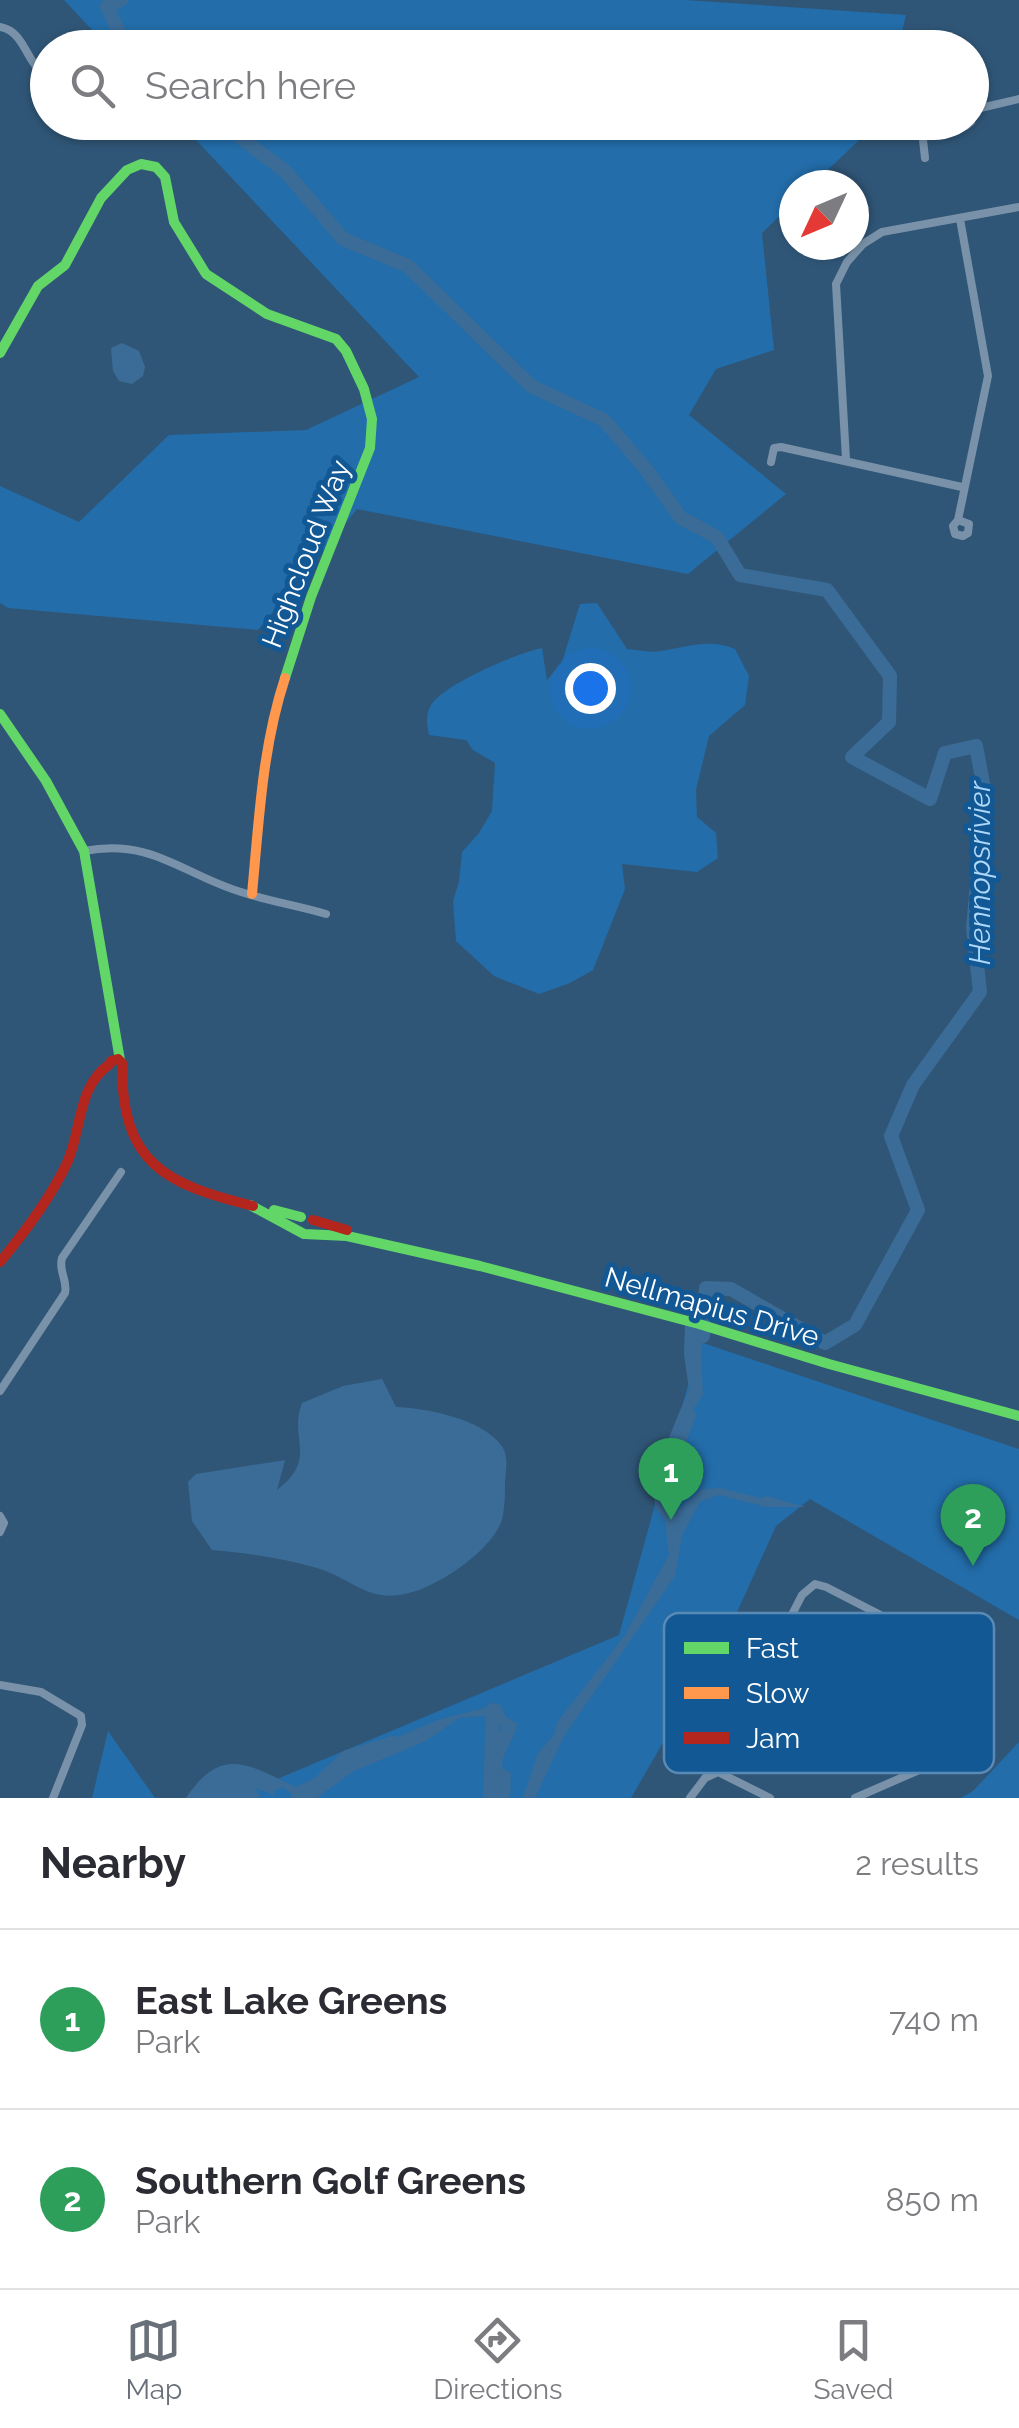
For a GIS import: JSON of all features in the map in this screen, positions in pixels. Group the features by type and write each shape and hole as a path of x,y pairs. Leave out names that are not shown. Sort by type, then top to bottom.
{"main road":[{"name":"Highcloud Way","path":"0,353 37,288 65,265 102,198 127,170 141,164 156,168 164,177 174,222 206,274 266,314 307,326 336,340 346,351 364,389 372,419 370,448 311,597 274,712 264,768 252,894"},
{"name":"Nellmapius Drive","path":"0,714 46,781 84,851 113,1034 114,1067 131,1134 160,1172 189,1187 305,1224 711,1327 1019,1416"},
{"path":"2,1255 68,1162 93,1077 114,1067"}],"street":[{"path":"0,26 14,33 30,59"},
{"path":"989,107 1019,99"},
{"path":"923,140 925,158"},
{"path":"846,459 838,276 878,233 1019,207"},
{"path":"958,520 988,376 960,219"},
{"path":"771,462 774,448 781,447 962,487"},
{"path":"84,851 120,847 147,852 252,894 326,914"},
{"path":"2,1385 66,1293 62,1258 121,1172"},
{"path":"0,1516 4,1523 0,1532"},
{"path":"793,1613 802,1595 815,1584 873,1613"},
{"path":"0,1685 42,1692 81,1716 82,1726 53,1798"},
{"path":"690,1798 705,1778 716,1773"},
{"path":"720,1773 770,1798"},
{"path":"855,1798 909,1773"}],"shaded area":[{"path":"64,0 685,0 906,15 902,30 92,30"},
{"path":"196,140 859,140 828,170 779,170 779,217 762,233 774,350 716,369 689,415 786,494 688,574 357,509 258,630 8,608 0,603 0,486 79,522 169,435 306,430 419,377"},
{"path":"122,343 139,351 145,367 143,376 132,384 119,381 113,371 111,348"},
{"path":"597,603 627,649 657,652 707,644 735,649 749,676 745,705 709,736 696,790 697,817 716,833 718,858 697,872 622,864 625,889 593,970 539,994 494,976 456,941 453,901 462,852 492,811 495,763 473,750 466,740 429,735 427,716 436,699 457,684 530,651 542,648 547,680 562,662 580,604"},
{"path":"694,1299 706,1321 701,1353 703,1395 688,1417 679,1441 669,1494 675,1513 702,1489 720,1488 805,1507 766,1507 719,1495 700,1502 682,1535 675,1576 564,1736 535,1798 523,1798 538,1753 625,1635 669,1555 665,1521 655,1507 653,1476 689,1389 685,1325"},
{"path":"700,1342 1019,1449 1019,1620 810,1499 776,1526 737,1613 664,1613 664,1741 631,1798 232,1798 619,1635"},
{"path":"382,1379 396,1407 467,1422 492,1436 504,1449 502,1519 479,1552 427,1587 386,1596 304,1564 212,1550 192,1521 188,1482 196,1474 285,1460 277,1490 290,1479 300,1458 298,1427 302,1403 343,1386"},
{"path":"500,1704 506,1717 517,1723 502,1768 511,1773 510,1798 496,1798 488,1771 487,1747 495,1747 502,1726 493,1725 486,1737 488,1719 483,1716 459,1718 426,1741 352,1772 317,1798 291,1798 283,1787 274,1795 256,1788 260,1798 186,1798 199,1781 224,1765 250,1767 296,1787 332,1765 438,1720"},
{"path":"108,1731 155,1798 92,1798"},
{"path":"1019,1742 1019,1798 961,1798 994,1773"}],"waterway":[{"name":"Hennopsrivier","path":"118,30 107,6 121,0"},
{"name":"Hennopsrivier","path":"244,140 285,171 343,239 408,266 531,386 604,420 681,518 717,537 740,575 827,590 890,676 889,722 852,757 930,799 945,753 976,746 985,794 973,928 980,992 913,1085 891,1136 918,1210 855,1325 825,1343 731,1289 706,1288 703,1336"},
{"name":"Hennopsrivier","path":"670,1513 669,1494 688,1473 678,1444 689,1415"},
{"name":"Hennopsrivier","path":"490,1798 493,1710"},
{"name":"Hennopsrivier","path":"304,1798 347,1757 393,1743"}],"traffic: fast":[{"path":"0,353 38,286 65,265 101,198 127,170 141,164 156,167 165,177 174,222 206,274 267,314 336,339 364,389 372,419 370,448 311,597 285,678"},
{"path":"0,714 46,781 84,851 120,1060"},
{"path":"250,1205 304,1234 347,1236 480,1266 1019,1416"},
{"path":"274,1210 301,1217"}],"traffic: slow":[{"path":"252,894 266,758 285,678"}],"traffic: jam":[{"path":"111,1061 118,1059 122,1063 130,1124 154,1164 195,1188 253,1206"},
{"path":"0,1262 60,1176 72,1150 91,1084 110,1064"},
{"path":"313,1220 347,1230"}],"place":[{"name":"East Lake Greens","path":"671,1520"},
{"name":"Southern Golf Greens","path":"973,1566"}]}
